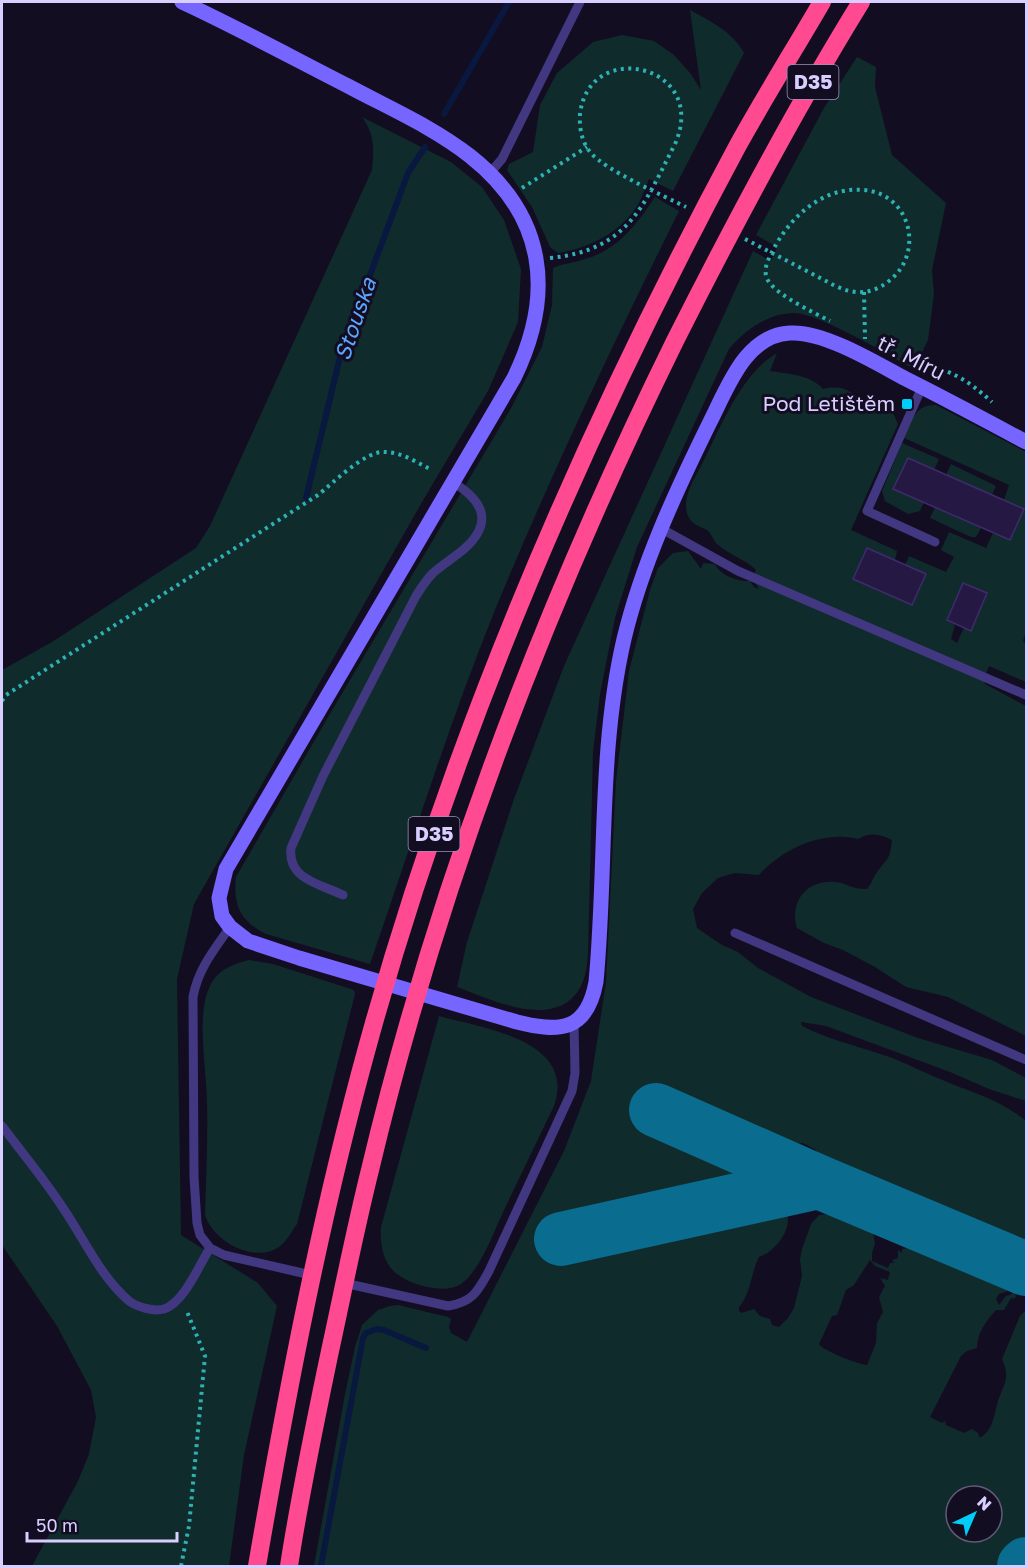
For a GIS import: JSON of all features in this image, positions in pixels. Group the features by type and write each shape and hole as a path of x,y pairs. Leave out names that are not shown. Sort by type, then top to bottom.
{"highway":[{"name":"D35","path":"256,1566 311,1275 368,1046 406,916 463,752 501,648 608,399 738,145 822,2"},
{"name":"D35","path":"289,1566 344,1283 370,1168 400,1054 472,822 526,676 605,487 703,285 766,164 861,2"}],"main road":[{"path":"182,2 418,122 462,150 490,173 510,196 529,229 538,259 538,304 526,351 499,406 226,869 219,904 222,916 230,927 240,936 256,944 517,1022 546,1028 574,1022 589,1007 596,982 606,771 620,660 635,601 662,529"},
{"name":"tř. Míru","path":"662,529 702,438 734,375 751,352 771,338 792,332 813,336 864,357 1026,442"}],"lane":[{"path":"490,173 502,159 580,2"},
{"path":"921,387 867,511 935,542"},
{"path":"343,894 301,876 295,871 290,857 291,848 323,776 416,596 433,573 465,549 479,531 482,516 476,500 454,483"},
{"path":"662,529 738,571 1026,695"},
{"path":"230,927 196,979 194,997 194,1177 197,1223 200,1235 210,1248 224,1255 311,1275"},
{"path":"735,933 1026,1060"},
{"path":"344,1283 448,1306 462,1304 476,1294 489,1271 572,1091 575,1073 574,1022"},
{"path":"2,1126 63,1209 116,1289 132,1303 152,1310 163,1309 176,1303 210,1248"}],"path":[{"path":"538,259 573,256 586,252 615,236 642,207 679,134 682,123 682,111 674,90 655,74 629,68 605,74 589,89 581,103 579,121 582,135 592,154 605,165"},
{"path":"510,196 587,147"},
{"path":"826,281 845,290 864,292 883,286 898,274 910,250 908,224 893,203 879,194 865,190 847,190 821,199 806,207 792,220 767,261 765,272 769,282 800,305 837,325"},
{"path":"864,292 864,357"},
{"path":"855,335 875,345"},
{"path":"905,360 949,371 964,379 999,409"},
{"path":"2,701 6,695 318,495 357,463 382,451 399,454 430,469"},
{"path":"181,1297 205,1356 189,1526 181,1566"}],"green space":[{"path":"690,10 727,33 744,53 673,191 649,179 640,201 625,221 594,242 558,253 550,247 532,207 507,170 509,164 533,152 540,105 557,73 593,42 622,35 654,41 674,55 701,90"},
{"path":"857,57 876,67 875,87 892,155 946,203 932,270 934,294 928,340 914,369 835,326 803,314 792,313 765,320 742,336 729,349 637,547 615,618 600,694 593,752 588,954 583,982 570,1000 556,1007 540,1010 505,1005 457,987 467,942 514,799 564,666 753,251 771,261 777,247 756,235 824,108"},
{"path":"362,117 451,162 482,187 504,220 521,269 518,322 488,391 422,502 194,904 177,979 181,1235 258,1283 277,1306 244,1455 229,1566 32,1566 78,1481 89,1454 96,1417 91,1390 57,1326 2,1245 2,670 52,642 196,548 210,526 372,170 373,142"},
{"path":"655,197 679,211 584,409 495,610 446,742 370,964 266,934 250,924 240,911 236,896 236,877 510,410 542,347 552,305 553,268 597,255 617,243 634,226"},
{"path":"777,353 770,371 812,380 823,389 843,389 868,405 892,411 898,424 851,530 897,551 895,560 867,548 853,579 912,605 926,574 905,565 909,556 946,572 954,557 941,550 949,532 986,548 993,533 1010,540 1024,509 1004,500 1009,485 904,438 915,415 923,407 936,405 1026,452 1026,631 1023,641 1026,645 1026,682 989,666 984,679 985,684 1026,706 1026,1036 948,997 906,987 875,967 797,928 795,918 798,901 802,894 816,884 835,882 867,889 889,855 892,840 888,838 879,835 867,835 858,839 831,837 804,844 779,857 759,875 735,873 718,878 702,893 693,909 697,928 722,945 738,952 758,968 811,997 918,1038 992,1060 1026,1078 1026,1101 826,1026 801,1022 802,1026 821,1035 895,1059 984,1097 1016,1113 1026,1121 1026,1261 1017,1252 991,1246 988,1248 888,1207 861,1189 833,1165 819,1158 816,1150 803,1143 792,1145 750,1132 668,1099 661,1101 651,1112 656,1122 703,1136 751,1160 778,1178 595,1213 577,1223 565,1235 568,1252 634,1239 633,1235 630,1235 632,1232 641,1229 643,1237 653,1236 735,1218 786,1210 788,1224 782,1238 772,1250 759,1257 746,1296 739,1307 741,1313 754,1309 760,1316 770,1319 772,1325 779,1327 794,1308 802,1276 800,1259 802,1249 811,1224 819,1215 830,1214 841,1209 842,1203 855,1213 858,1210 868,1229 884,1227 885,1224 887,1228 891,1229 899,1232 919,1244 923,1242 931,1244 935,1249 940,1248 986,1272 993,1267 997,1268 992,1275 997,1285 1014,1274 1016,1275 1005,1283 1013,1282 1009,1285 1008,1291 999,1294 996,1299 999,1305 1006,1296 1012,1294 1013,1286 1016,1297 1011,1298 1004,1310 996,1310 989,1318 980,1332 977,1348 961,1356 930,1417 942,1423 945,1421 946,1425 964,1433 972,1429 978,1433 980,1438 987,1432 1005,1384 1006,1373 1002,1359 1020,1316 1026,1310 1026,1545 1000,1566 314,1566 345,1394 362,1325 378,1310 398,1305 448,1317 451,1319 449,1327 451,1333 467,1342 564,1151 591,1081 606,982 616,781 629,671 658,568 673,553 688,551 701,569 703,563 715,564 725,574 735,579 750,581 754,587 759,589 752,578 756,570 716,543 707,530 688,517 686,507 690,486 733,402 753,374","holes":["963,583 987,593 971,630 964,627 957,643 951,639 955,625 947,620","891,1229 905,1236 910,1245 902,1249 902,1253 898,1250 898,1258 892,1260 894,1263 890,1263 888,1268 872,1261 875,1244 873,1233","870,1260 875,1266 890,1272 888,1280 880,1278 885,1286 879,1297 883,1312 877,1323 876,1343 867,1365 841,1357 819,1344 832,1316 837,1315 846,1290 854,1285"]},
{"path":"902,443 939,459 934,470 908,459 894,489 924,502 920,511 908,514 885,501 882,491"},
{"path":"951,464 996,486 992,495 946,475"},
{"path":"935,507 981,528 976,537 971,537 930,518"},
{"path":"249,960 273,964 354,990 355,994 297,1224 279,1247 269,1252 258,1253 236,1247 225,1241 209,1225 205,1215 207,1090 203,1026 206,996 218,974 232,965"},
{"path":"439,1016 500,1032 521,1041 539,1052 552,1066 557,1084 554,1106 486,1250 468,1278 461,1284 444,1289 413,1283 396,1273 385,1258 381,1238 381,1227"}],"building":[{"path":"908,458 1024,509 1010,540 893,489"},
{"path":"867,548 926,574 912,605 853,579"},
{"path":"963,583 987,593 971,631 947,620"}],"waterway":[{"name":"Stouska","path":"444,114 509,2"},
{"name":"Stouska","path":"306,498 341,353 408,173 425,147"},
{"path":"321,1566 363,1338 366,1333 377,1329 384,1330 426,1348"}],"taxiway":[{"path":"656,1110 1026,1269"},
{"path":"561,1239 819,1182"}],"place":[{"name":"Pod Letištěm","path":"907,404"}]}
